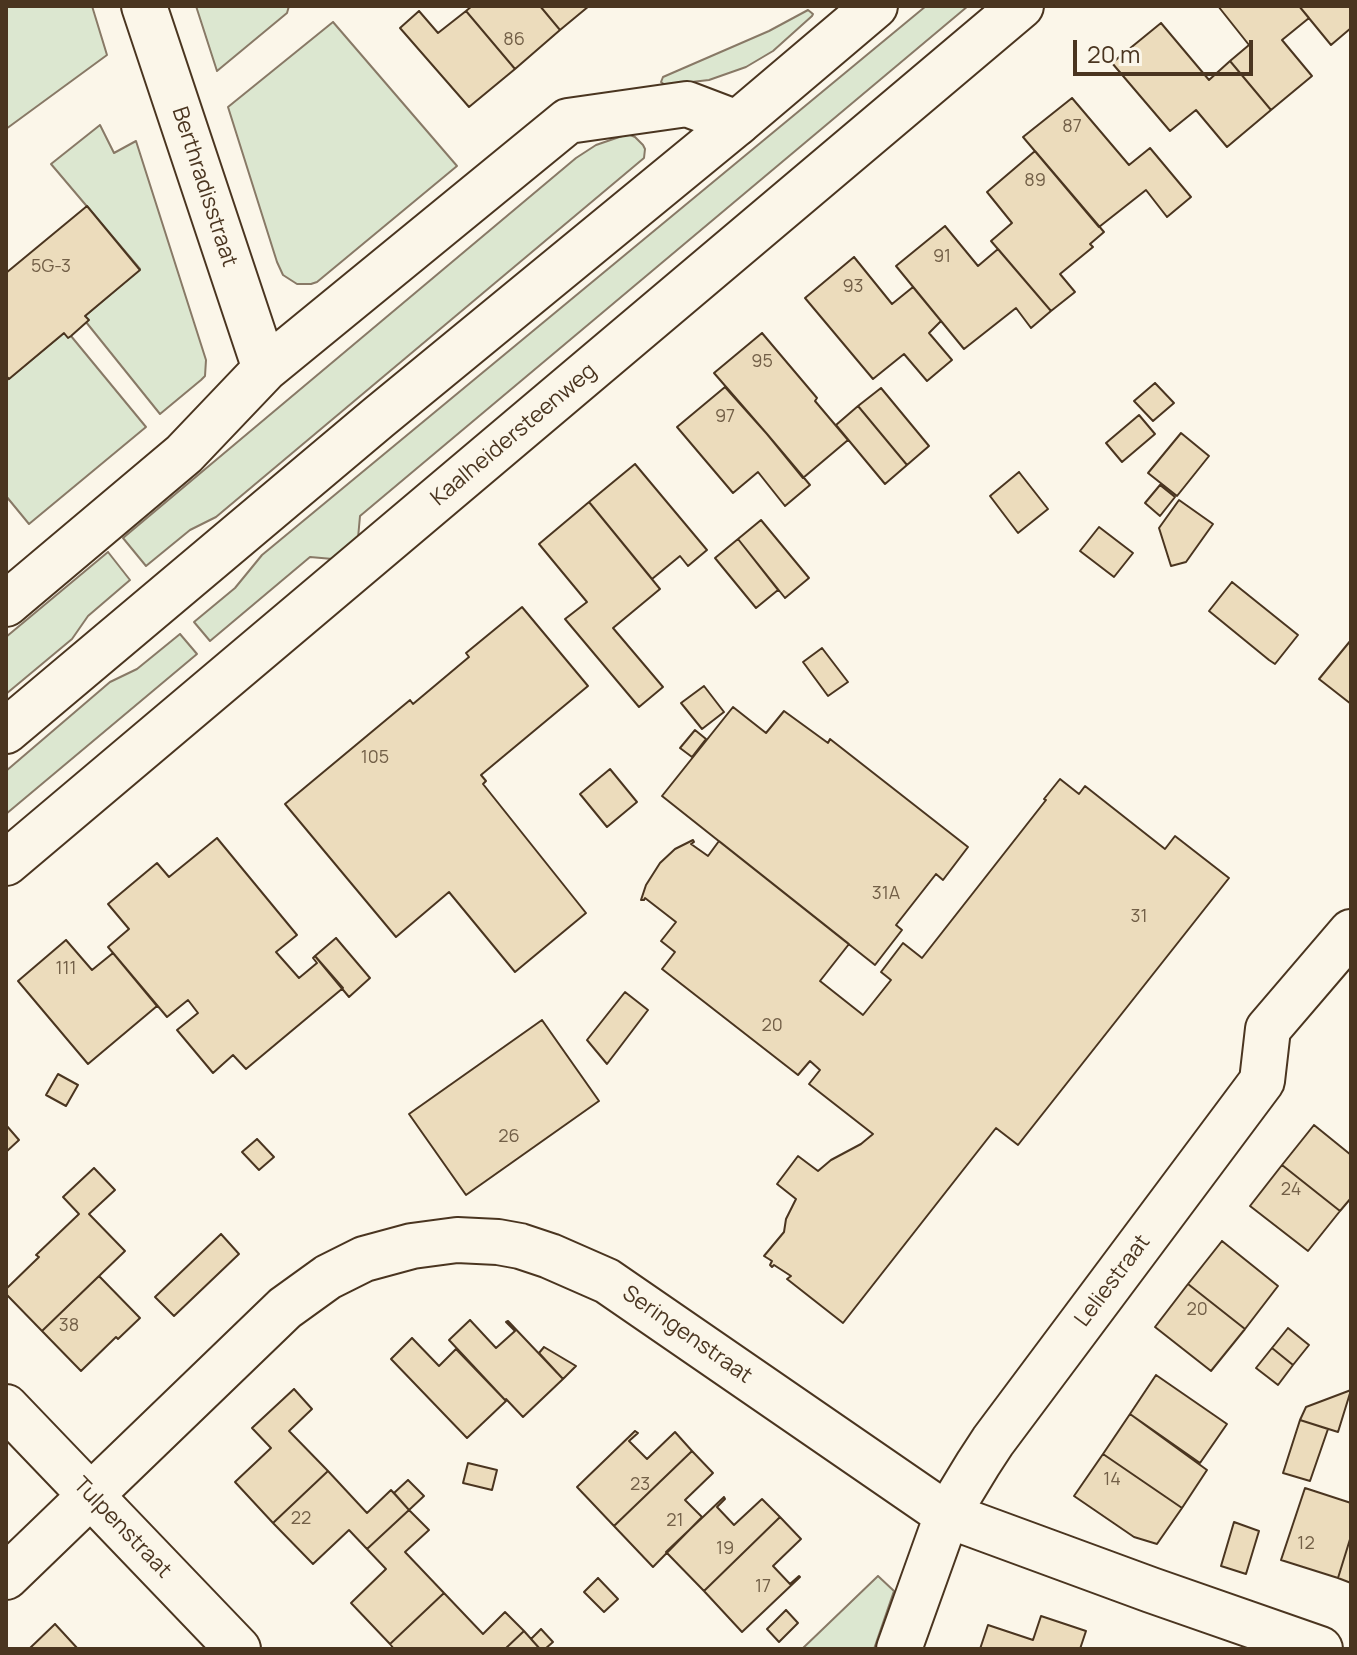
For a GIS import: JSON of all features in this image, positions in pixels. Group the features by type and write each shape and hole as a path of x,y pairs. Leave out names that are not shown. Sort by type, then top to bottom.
{"street":[{"name":"Berthradisstraat","path":"144,6 265,369"},
{"path":"6,731 875,6"},
{"name":"Kaalheidersteenweg","path":"6,863 1021,6"},
{"path":"6,604 184,454 265,369 568,121 687,104 737,123"},
{"name":"Leliestraat","path":"899,1649 947,1515 993,1441 1262,1081 1268,1029 1351,932"},
{"name":"Seringenstraat","path":"6,1577 285,1308 328,1277 364,1259 412,1246 457,1240 498,1242 520,1246 607,1281 947,1515 1320,1649"},
{"name":"Tulpenstraat","path":"6,1407 238,1649"}],"green space":[{"path":"6,6 92,6 107,55 6,129"},
{"path":"196,6 289,6 287,13 217,71"},
{"path":"926,6 968,6 360,516 357,549 344,560 310,557 210,641 194,622 235,588 262,555"},
{"path":"808,10 812,16 773,51 746,67 709,80 665,85 661,82 663,77 769,31"},
{"path":"333,22 457,166 317,282 297,284 283,275 277,262 228,107"},
{"path":"100,125 114,153 136,141 206,360 205,376 160,414 86,322 85,316 140,269 51,164"},
{"path":"628,134 643,145 644,158 216,517 190,530 146,566 123,538 576,158 596,145"},
{"path":"64,333 71,336 146,427 29,524 6,496 6,381"},
{"path":"108,552 130,580 88,616 72,639 6,694 6,637"},
{"path":"180,634 197,654 6,814 6,771 110,682 137,669"},
{"path":"878,1576 894,1591 874,1649 802,1649"}],"building":[{"path":"472,6 540,6 560,30 515,69 466,11"},
{"path":"540,6 589,6 560,30"},
{"path":"1218,6 1299,6 1309,18 1282,40 1312,76 1271,110 1230,61 1249,45"},
{"path":"1299,6 1351,6 1351,28 1331,45"},
{"path":"419,11 438,33 466,11 515,69 469,107 400,28"},
{"path":"1161,23 1209,80 1230,61 1271,110 1227,147 1196,110 1170,131 1112,63"},
{"path":"1072,98 1129,165 1150,148 1191,197 1167,217 1146,190 1099,227 1023,137"},
{"path":"1035,151 1104,232 1090,244 1093,247 1060,274 1075,292 1051,311 991,241 1012,223 987,192"},
{"path":"87,206 140,270 85,316 89,320 71,336 68,338 64,333 9,379 6,376 6,273"},
{"path":"945,226 978,266 998,249 1051,311 1031,328 1016,308 964,349 896,266"},
{"path":"854,257 892,304 913,287 941,321 929,333 952,360 927,381 904,354 873,379 805,298"},
{"path":"762,333 848,440 803,478 714,373"},
{"path":"1155,383 1174,403 1153,421 1134,401"},
{"path":"725,387 810,485 785,506 758,472 733,493 677,427"},
{"path":"881,388 929,446 907,465 858,406"},
{"path":"858,406 907,465 885,484 836,425"},
{"path":"1139,415 1155,434 1122,462 1106,443"},
{"path":"1181,433 1209,456 1177,496 1148,473"},
{"path":"635,464 707,550 688,566 680,556 652,579 589,502"},
{"path":"1019,472 1048,509 1018,533 990,496"},
{"path":"1160,485 1175,497 1160,516 1145,503"},
{"path":"1179,500 1213,524 1186,562 1171,566 1159,528"},
{"path":"589,502 660,589 613,628 663,687 639,707 565,619 587,602 539,544"},
{"path":"761,520 809,578 785,598 738,539"},
{"path":"1099,527 1133,553 1114,577 1080,551"},
{"path":"738,539 778,590 756,608 715,558"},
{"path":"1232,582 1298,635 1275,664 1209,611"},
{"path":"522,607 588,686 481,775 486,781 483,784 586,913 515,972 449,892 396,937 285,804 410,700 413,704 469,657 466,653"},
{"path":"1351,640 1351,704 1319,679"},
{"path":"822,648 848,682 828,696 803,662"},
{"path":"704,686 724,712 702,729 681,703"},
{"path":"733,707 766,733 784,711 828,743 830,739 968,847 943,880 936,874 896,925 902,930 875,965 662,796"},
{"path":"695,730 706,739 692,757 680,748"},
{"path":"610,769 637,802 607,827 580,794"},
{"path":"1060,779 1079,794 1085,786 1165,849 1175,836 1229,878 1018,1145 996,1128 843,1323 787,1279 791,1276 774,1265 772,1267 772,1261 764,1256 784,1232 786,1219 796,1199 777,1184 798,1156 818,1171 873,1134 809,1084 820,1070 810,1061 798,1075 662,969 675,952 661,941 676,922 645,898 641,900 646,885 660,863 675,849 693,840 691,844 708,856 719,841 849,944 820,981 863,1015 891,980 881,972 903,943 922,958"},
{"path":"217,838 297,935 276,952 299,978 317,963 313,958 315,956 343,988 246,1069 233,1055 213,1073 177,1030 198,1013 188,1000 167,1017 108,947 129,929 108,904 157,863 169,877"},
{"path":"336,938 370,978 349,997 315,956"},
{"path":"66,940 92,970 113,953 157,1006 88,1064 18,981"},
{"path":"625,992 648,1010 607,1064 587,1040"},
{"path":"542,1020 599,1101 466,1195 409,1114"},
{"path":"58,1074 78,1085 66,1106 46,1095"},
{"path":"6,1125 19,1140 6,1152"},
{"path":"1314,1125 1351,1155 1351,1198 1340,1211 1282,1165"},
{"path":"257,1139 274,1157 259,1170 242,1152"},
{"path":"1282,1165 1340,1211 1308,1251 1250,1206"},
{"path":"94,1168 115,1190 89,1214 125,1251 42,1331 6,1294 6,1289 79,1214 63,1197"},
{"path":"221,1234 239,1254 174,1316 155,1297"},
{"path":"1222,1241 1278,1286 1245,1329 1188,1284"},
{"path":"99,1276 140,1318 81,1371 42,1331"},
{"path":"1188,1284 1245,1329 1211,1371 1155,1327"},
{"path":"470,1320 496,1348 515,1331 508,1321 563,1379 523,1417 449,1340"},
{"path":"1288,1328 1309,1345 1293,1365 1272,1348"},
{"path":"412,1338 439,1366 456,1349 506,1401 467,1438 391,1359"},
{"path":"544,1347 576,1366 563,1379 539,1353"},
{"path":"1272,1348 1293,1365 1278,1385 1256,1368"},
{"path":"1156,1375 1227,1424 1200,1463 1130,1414"},
{"path":"294,1389 312,1409 289,1431 328,1471 273,1523 235,1482 271,1448 252,1428"},
{"path":"1351,1390 1338,1432 1300,1420 1306,1407"},
{"path":"1130,1414 1207,1470 1182,1508 1103,1454"},
{"path":"1300,1420 1328,1429 1310,1481 1283,1473"},
{"path":"635,1431 638,1433 629,1441 647,1459 675,1432 692,1451 614,1526 577,1487"},
{"path":"692,1451 713,1473 685,1500 702,1517 653,1567 614,1526"},
{"path":"1103,1454 1182,1508 1157,1544 1134,1537 1074,1496"},
{"path":"468,1463 497,1470 492,1490 463,1483"},
{"path":"328,1471 367,1513 391,1490 409,1510 367,1549 349,1530 313,1564 273,1523"},
{"path":"408,1480 424,1496 409,1510 394,1493"},
{"path":"1305,1488 1351,1503 1351,1536 1338,1578 1281,1560"},
{"path":"724,1497 717,1507 734,1525 762,1499 780,1517 704,1591 666,1552"},
{"path":"409,1510 429,1530 405,1552 444,1593 390,1644 351,1603 386,1569 367,1549"},
{"path":"780,1517 801,1539 773,1566 790,1584 800,1577 742,1632 704,1591"},
{"path":"1234,1522 1259,1531 1246,1574 1221,1566"},
{"path":"1351,1536 1351,1583 1338,1578"},
{"path":"598,1578 618,1599 604,1612 584,1592"},
{"path":"444,1593 483,1634 505,1612 524,1631 505,1649 394,1649 390,1644"},
{"path":"786,1610 798,1623 779,1642 767,1629"},
{"path":"1041,1616 1086,1631 1080,1649 980,1649 988,1625 1033,1640"},
{"path":"55,1624 78,1649 29,1649"},
{"path":"541,1629 553,1642 545,1649 540,1649 531,1639"},
{"path":"524,1631 540,1649 505,1649"}]}
